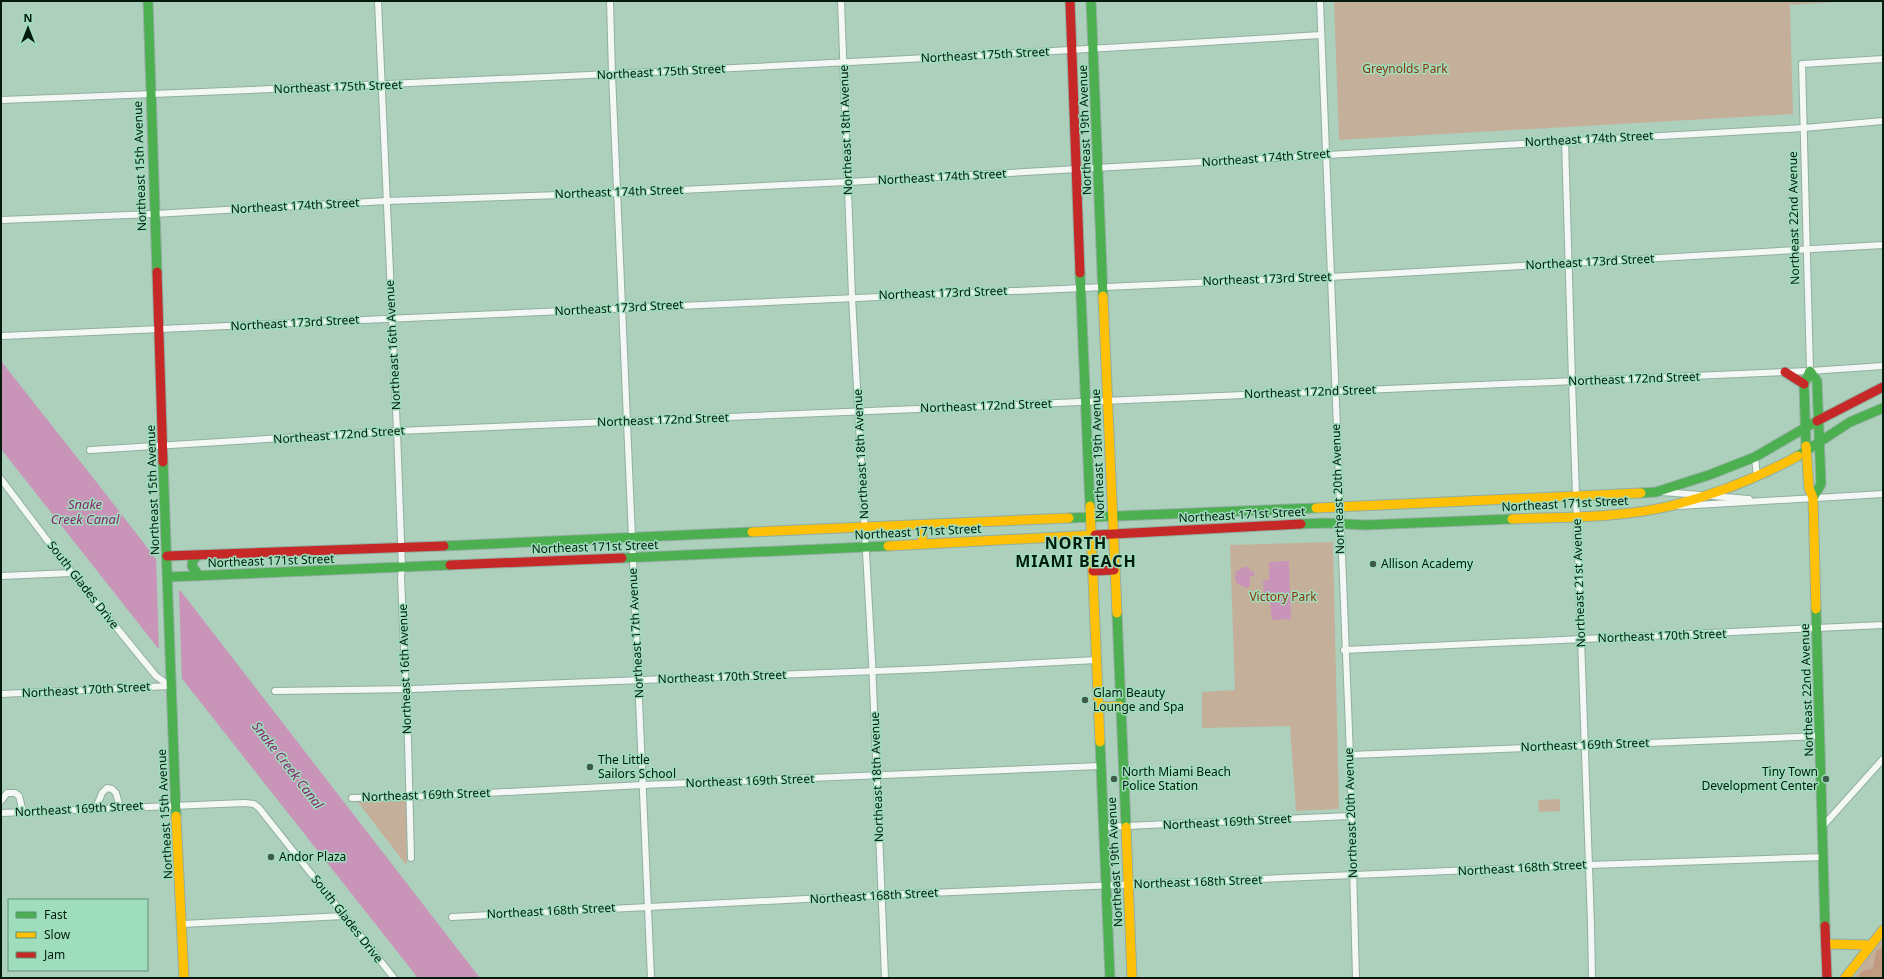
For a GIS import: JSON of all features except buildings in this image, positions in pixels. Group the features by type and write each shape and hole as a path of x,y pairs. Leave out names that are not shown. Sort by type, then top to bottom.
{"street":[{"name":"Northeast 15th Avenue","path":"148,1 154,214 167,556 170,574 170,681 177,804 184,978"},
{"name":"Northeast 16th Avenue","path":"378,1 380,85 397,431 411,858"},
{"name":"Northeast 17th Avenue","path":"610,1 652,978"},
{"name":"Northeast 18th Avenue","path":"841,1 852,297 866,546 885,978"},
{"name":"Northeast 19th Avenue","path":"1070,1 1080,287 1110,978"},
{"name":"Northeast 19th Avenue","path":"1091,1 1132,978"},
{"name":"Northeast 20th Avenue","path":"1320,1 1327,154 1330,277 1344,650 1350,755 1350,816 1356,978"},
{"name":"Northeast 175th Street","path":"1,100 380,85 843,63 1071,51 1321,35"},
{"name":"Northeast 22nd Avenue","path":"1827,978 1813,498 1809,488 1805,429 1804,384 1810,371 1802,64 1883,59"},
{"name":"Northeast 174th Street","path":"1,220 154,214 386,201 618,193 1098,169 1565,140 1804,128 1883,121"},
{"name":"Northeast 21st Avenue","path":"1565,140 1592,978"},
{"name":"Northeast 173rd Street","path":"2,336 159,330 623,307 1330,277 1883,245"},
{"name":"Northeast 172nd Street","path":"90,450 397,431 1810,371 1883,366"},
{"name":"Northeast 22nd Avenue","path":"1810,371 1817,381 1819,421 1818,444 1821,484 1813,498"},
{"path":"1785,372 1804,384"},
{"name":"Northeast 171st Street","path":"1656,492 1709,475 1755,457 1848,404 1883,387"},
{"name":"Northeast 171st Street","path":"170,574 199,576 402,568 923,544 1324,523 1397,524 1634,512 1669,506 1708,495 1757,477 1806,452 1850,422 1883,408"},
{"path":"1755,457 1757,477"},
{"name":"South Glades Drive","path":"1,479 72,573 156,676 170,681"},
{"name":"Northeast 171st Street","path":"167,556 401,548 1577,497 1656,492 1758,500"},
{"name":"Northeast 171st Street","path":"1669,506 1883,494"},
{"path":"1014,521 1015,538"},
{"path":"921,525 923,544"},
{"path":"197,556 193,560 192,566 199,576"},
{"path":"1093,571 1114,570"},
{"path":"1,576 72,573"},
{"name":"Northeast 170th Street","path":"1344,650 1883,625"},
{"name":"Northeast 170th Street","path":"275,691 405,689 872,671 1096,660"},
{"name":"Northeast 170th Street","path":"1,694 170,681"},
{"path":"1098,706 1120,706"},
{"name":"Northeast 169th Street","path":"1350,755 1821,736"},
{"path":"1823,826 1883,759"},
{"name":"Northeast 169th Street","path":"352,798 409,797 643,785 1100,766"},
{"path":"96,808 102,793 107,788 112,789 116,793 120,807"},
{"path":"1,801 6,793 15,792 18,796 23,812"},
{"name":"Northeast 169th Street","path":"1,813 177,804 254,804"},
{"name":"South Glades Drive","path":"254,804 259,808 394,978"},
{"name":"Northeast 169th Street","path":"1103,827 1350,816"},
{"name":"Northeast 168th Street","path":"452,917 882,895 1589,865 1824,857"},
{"path":"182,924 344,916"},
{"path":"1846,978 1860,957 1883,930"},
{"path":"1827,944 1870,945"},
{"path":"1851,978 1860,957"}],"green space":[{"name":"Greynolds Park","path":"1334,1 1853,1 1790,5 1793,114 1339,140"},
{"name":"Victory Park","path":"1333,542 1339,809 1296,811 1290,726 1202,728 1202,692 1235,690 1230,545"},
{"path":"1560,799 1560,811 1539,812 1538,800"},
{"path":"406,800 406,807 407,866 357,801"},
{"path":"1883,938 1883,978 1854,978 1867,957"}],"shaded area":[{"path":"1883,947 1883,978 1857,978 1863,971 1873,968 1876,951"}],"water":[{"name":"Snake Creek Canal","path":"1,361 105,493 480,978 418,978 1,449"},
{"path":"1289,561 1291,619 1272,620 1270,603 1264,602 1263,581 1269,580 1269,562"},
{"path":"1244,567 1248,567 1250,571 1254,572 1254,576 1250,576 1250,586 1247,588 1237,584 1235,579 1236,572"}],"pier":[{"path":"156,555 181,587 179,592 182,683 159,653"}],"traffic: fast":[{"path":"148,1 157,272"},
{"path":"1091,1 1103,296"},
{"path":"1080,273 1090,506"},
{"path":"1806,446 1804,384 1810,371 1817,381 1821,484 1813,498"},
{"path":"1798,456 1850,422 1883,408"},
{"path":"1641,493 1656,492 1709,475 1755,457 1817,421"},
{"path":"163,462 176,816"},
{"path":"1069,518 1316,508"},
{"path":"1301,524 1324,523 1366,525 1512,519"},
{"path":"444,546 752,532"},
{"path":"622,558 888,546"},
{"path":"197,556 193,560 192,566 199,576"},
{"path":"168,577 450,565"},
{"path":"1816,609 1825,926"},
{"path":"1117,613 1126,827"},
{"path":"1100,742 1110,978"}],"traffic: slow":[{"path":"1103,296 1117,613"},
{"path":"1806,446 1809,488 1813,498 1816,609"},
{"path":"1512,519 1612,515 1670,506 1703,497 1736,485 1767,472 1798,456"},
{"path":"1316,508 1641,493"},
{"path":"1090,506 1100,742"},
{"path":"752,532 1069,518"},
{"path":"921,525 923,544"},
{"path":"888,546 1095,535"},
{"path":"1098,707 1120,706"},
{"path":"176,816 184,978"},
{"path":"1126,827 1132,978"},
{"path":"1845,978 1883,930"},
{"path":"1827,944 1870,945"}],"traffic: jam":[{"path":"1070,1 1080,273"},
{"path":"157,272 163,462"},
{"path":"1785,372 1804,384"},
{"path":"1817,421 1883,387"},
{"path":"1095,535 1301,524"},
{"path":"167,556 444,546"},
{"path":"450,565 622,558"},
{"path":"1093,571 1114,570"},
{"path":"1825,926 1827,978"}],"place":[{"name":"Allison Academy","path":"1373,564"},
{"name":"Glam Beauty Lounge and Spa","path":"1085,700"},
{"name":"The Little Sailors School","path":"590,767"},
{"name":"North Miami Beach Police Station","path":"1114,779"},
{"name":"Tiny Town Development Center","path":"1826,779"},
{"name":"Andor Plaza","path":"271,857"}],"district":[{"name":"NORTH MIAMI BEACH","path":"1076,552"}]}
